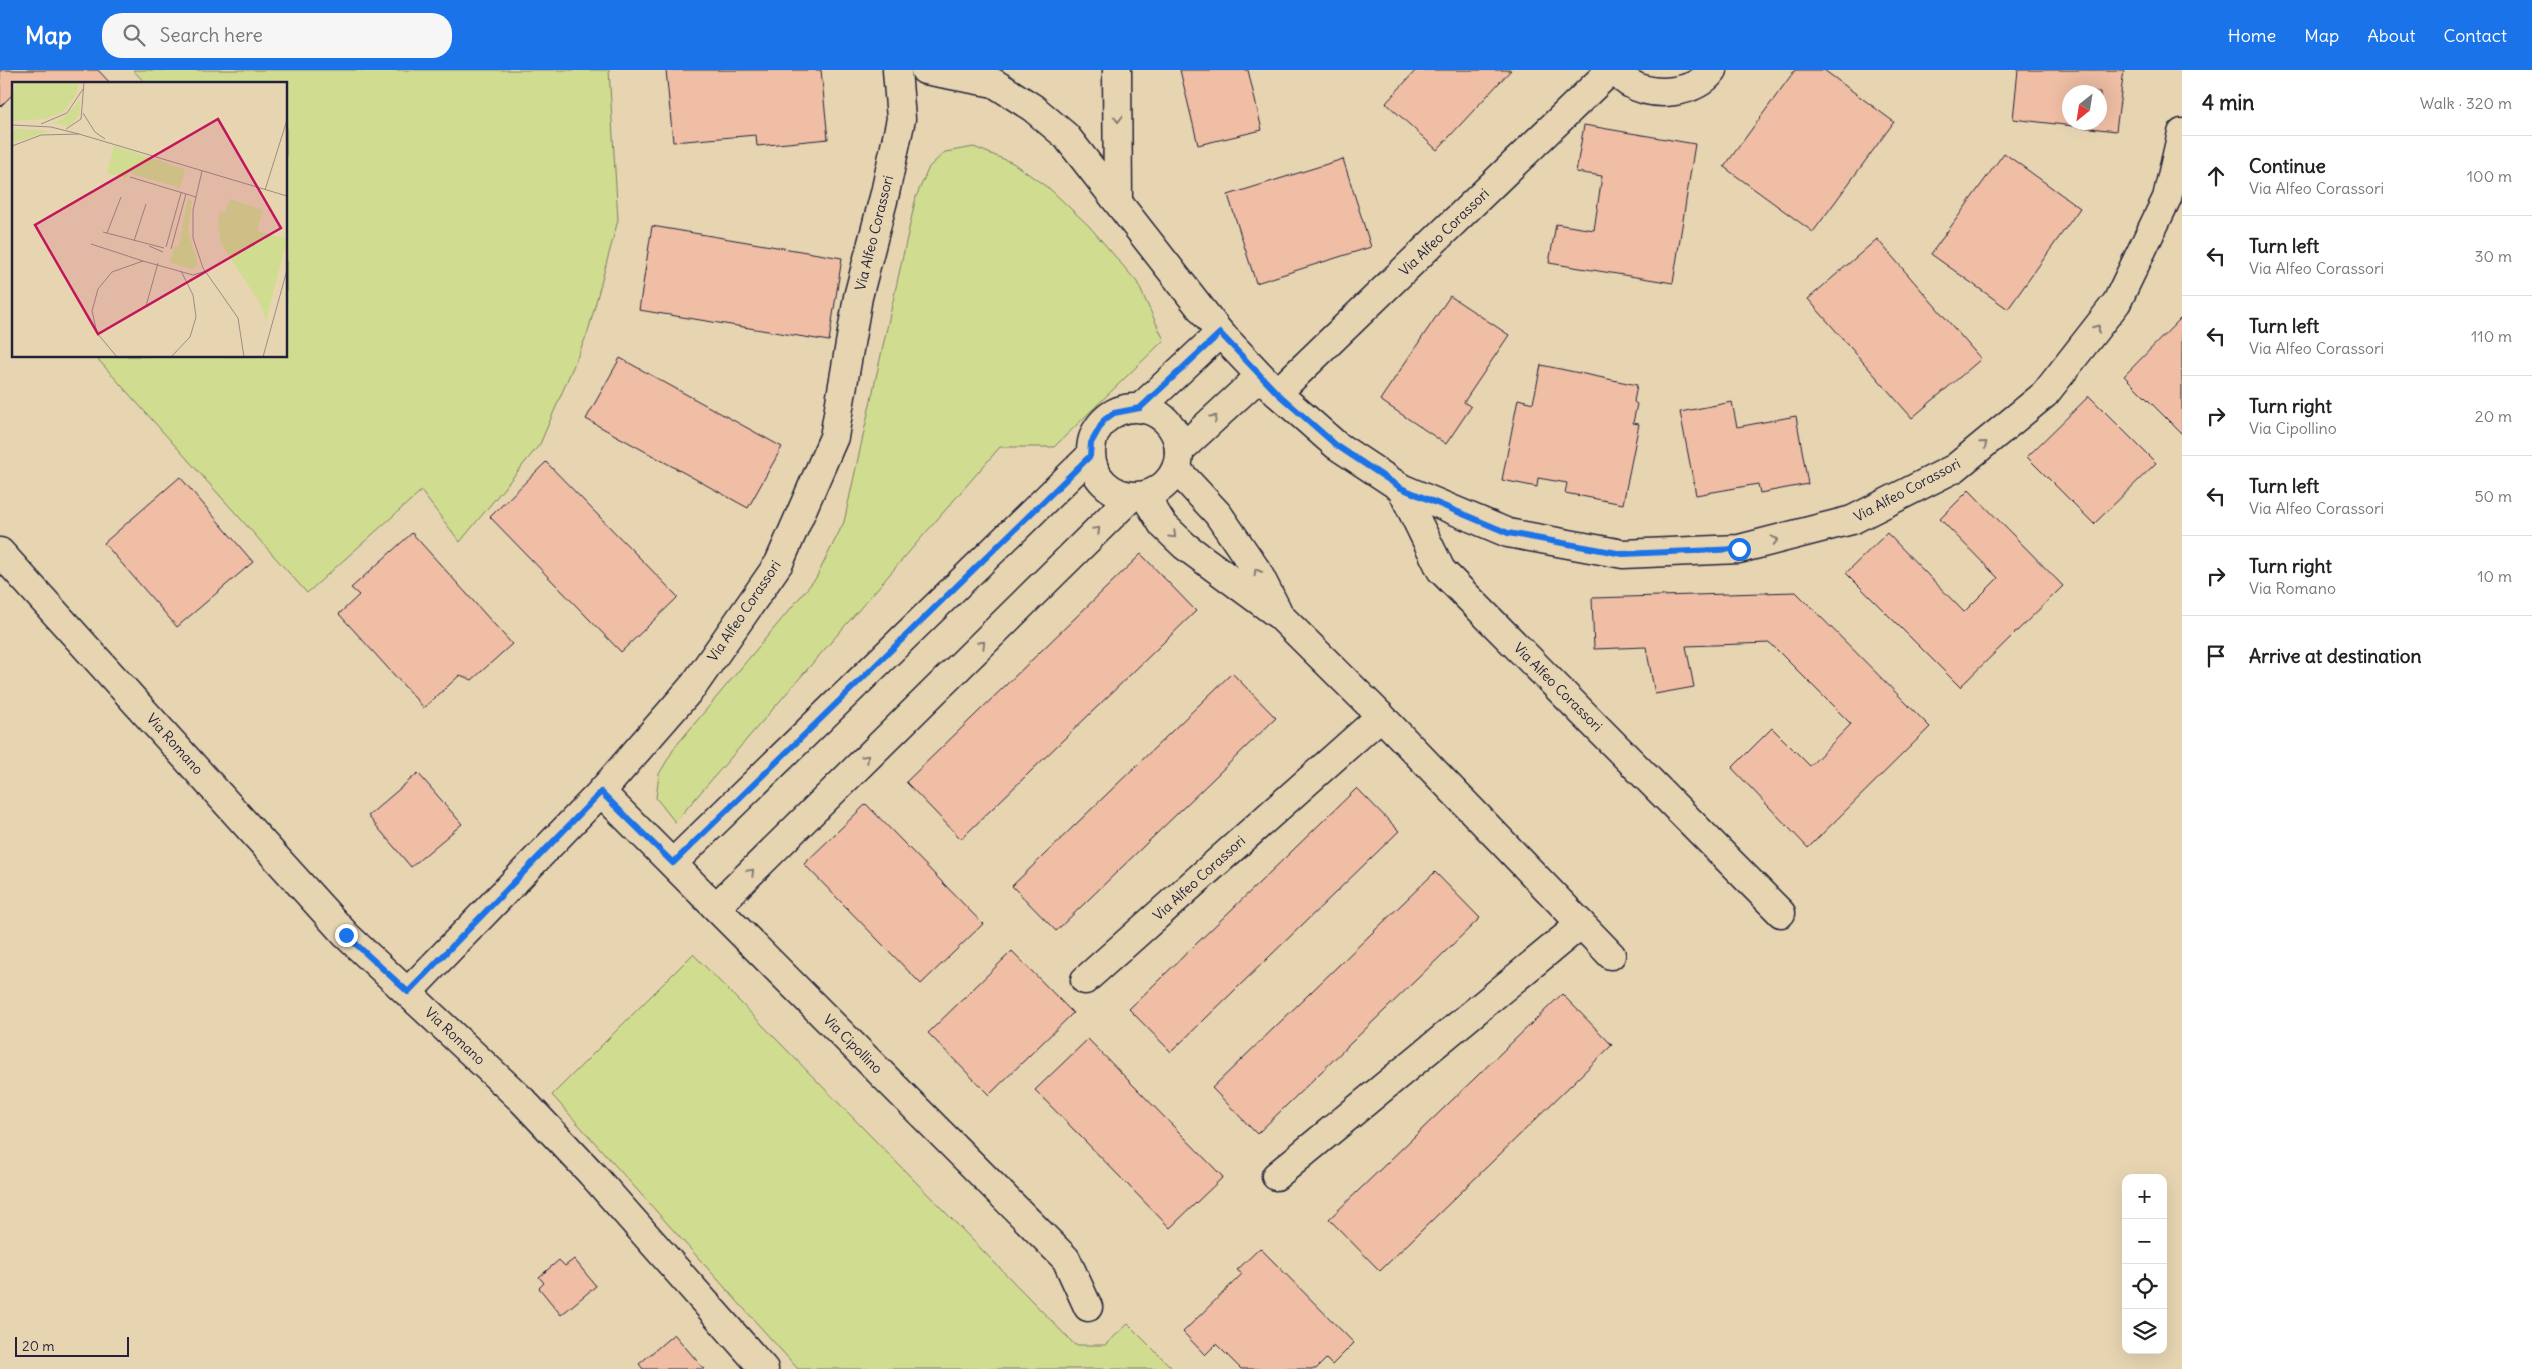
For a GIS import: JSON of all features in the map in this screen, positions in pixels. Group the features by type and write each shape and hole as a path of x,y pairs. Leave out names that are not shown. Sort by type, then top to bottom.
{"street":[{"name":"Via Alfeo Corassori","path":"925,70 994,83 1033,108 1066,136 1220,333 1268,384 1336,445 1401,488 1508,533 1623,554 1739,549 1852,520 1955,468 2045,394 2117,302 2167,198 2182,132"},
{"path":"1117,70 1118,202"},
{"name":"Via Alfeo Corassori","path":"716,907 1138,496 1169,481 1177,460 1268,384 1612,70"},
{"path":"1612,70 1629,83 1650,91 1672,92 1693,86 1713,70"},
{"name":"Via Alfeo Corassori","path":"408,992 601,792 694,685 778,563 834,437 858,297 885,193 901,119 904,71"},
{"path":"1220,333 1140,408 1114,413 1104,420 1091,443 1090,456 1093,468 1103,483 1118,494 1138,496 1163,525 1185,546 1280,616 1381,716 1611,955"},
{"path":"1140,408 1162,418 1171,427 1177,438 1177,460 1218,514 1257,571 1280,616"},
{"path":"673,863 1090,456"},
{"name":"Via Alfeo Corassori","path":"1401,488 1441,570 1781,913"},
{"name":"Via Romano","path":"0,552 346,935 522,1100 572,1153 764,1369"},
{"name":"Via Alfeo Corassori","path":"1085,980 1381,716"},
{"name":"Via Cipollino","path":"601,792 1066,1259 1088,1307"},
{"path":"1276,1176 1581,924"}],"green space":[{"path":"133,70 609,70 618,220 588,332 540,444 460,542 421,491 307,593 97,358 288,358 288,82 144,82"},
{"path":"974,147 1013,163 1051,190 1089,226 1137,282 1164,340 1054,447 1000,447 675,822 656,798 659,774 675,747 816,578 844,522 916,197 929,167 945,152"},
{"path":"693,954 1075,1345 1105,1345 1128,1324 1173,1369 798,1369 552,1095"}],"building":[{"path":"0,70 98,70 109,82 12,82 12,95 0,107"},
{"path":"666,70 821,70 828,139 757,146 756,135 673,142"},
{"path":"1180,70 1248,70 1262,130 1198,145"},
{"path":"1416,70 1511,70 1437,150 1386,103"},
{"path":"1795,70 1824,70 1894,122 1813,232 1724,167"},
{"path":"2018,70 2124,70 2116,131 2107,130 2107,85 2062,85 2062,125 2013,119"},
{"path":"1584,125 1695,144 1673,283 1549,263 1556,224 1594,230 1602,176 1576,172"},
{"path":"2004,153 2080,208 2008,309 1931,254"},
{"path":"1343,159 1371,247 1256,283 1228,195"},
{"path":"652,226 842,258 829,341 639,310"},
{"path":"1877,239 1981,359 1912,418 1808,299"},
{"path":"1450,296 1509,335 1464,402 1471,407 1446,444 1380,400"},
{"path":"2182,319 2182,434 2124,376"},
{"path":"620,358 782,447 748,508 586,419"},
{"path":"1541,365 1637,385 1634,402 1637,404 1633,423 1639,424 1623,504 1565,493 1567,483 1538,478 1537,487 1502,480 1518,399 1533,403"},
{"path":"2089,396 2156,463 2094,524 2027,457"},
{"path":"1732,402 1737,427 1796,416 1808,484 1760,493 1758,484 1696,495 1680,412"},
{"path":"546,462 678,597 621,652 490,517"},
{"path":"180,477 253,562 177,627 104,543"},
{"path":"1969,490 2063,586 1960,687 1846,573 1887,533 1964,612 1998,578 1940,519"},
{"path":"412,533 512,644 472,680 460,675 424,708 339,614 359,595 351,588"},
{"path":"1141,554 1196,611 961,839 906,782"},
{"path":"1796,592 1930,727 1808,848 1732,768 1772,728 1810,766 1851,724 1770,643 1686,646 1694,687 1655,694 1646,647 1594,649 1592,598"},
{"path":"1232,673 1276,718 1056,931 1012,886"},
{"path":"418,773 462,824 411,867 368,816"},
{"path":"1357,788 1399,831 1171,1052 1129,1009"},
{"path":"866,804 983,924 921,984 804,864"},
{"path":"1435,872 1480,918 1257,1134 1212,1088"},
{"path":"1012,951 1073,1013 989,1095 928,1033"},
{"path":"1562,994 1612,1045 1380,1271 1329,1219"},
{"path":"1088,1039 1223,1177 1170,1228 1035,1090"},
{"path":"1260,1248 1354,1343 1332,1365 1326,1359 1316,1369 1241,1369 1216,1344 1205,1355 1183,1332 1242,1274 1237,1270"},
{"path":"574,1259 596,1286 561,1315 539,1288 544,1283 539,1277 559,1260 565,1266"},
{"path":"674,1334 704,1369 643,1369 639,1364"}],"route":[{"path":"346,935 408,992 601,792 673,863 1090,456 1091,443 1096,431 1104,420 1114,413 1140,408 1220,333 1277,393 1336,445 1401,488 1508,533 1623,554 1739,549"}]}
